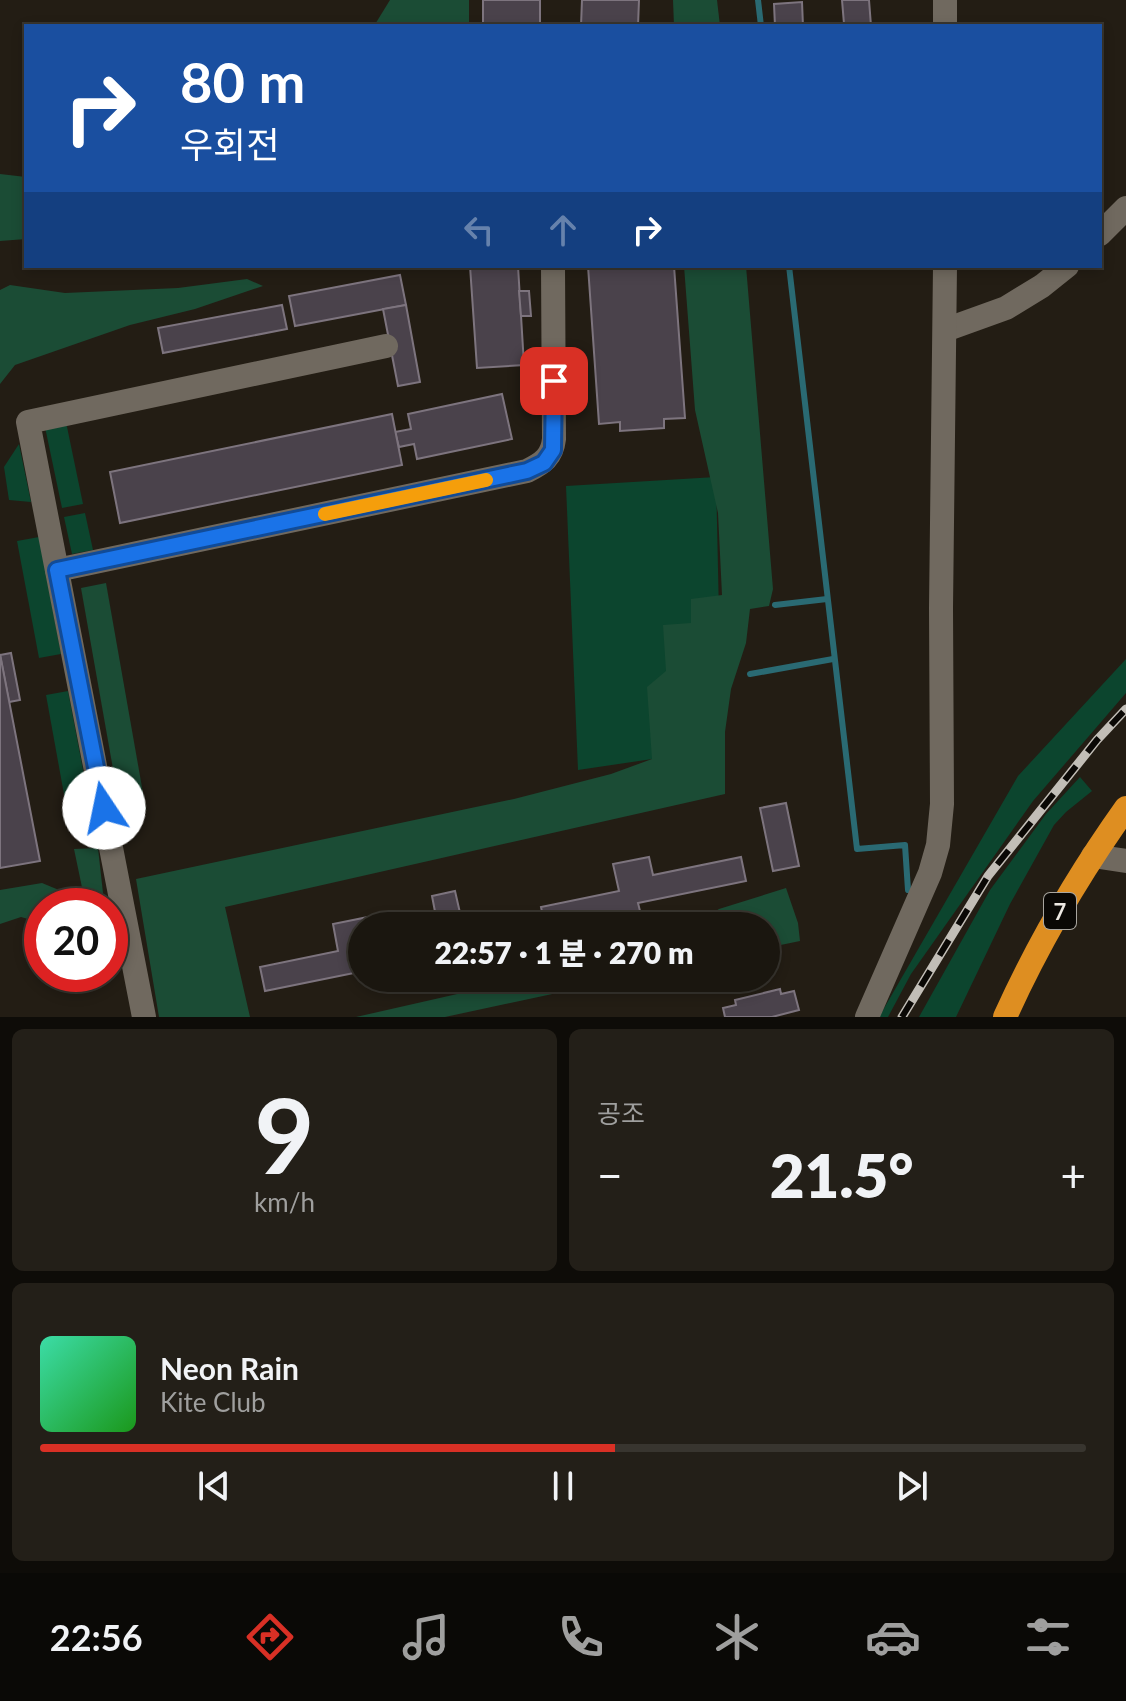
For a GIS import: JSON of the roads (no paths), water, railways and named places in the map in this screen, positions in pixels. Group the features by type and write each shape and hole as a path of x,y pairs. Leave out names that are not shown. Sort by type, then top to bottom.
{"highway":[{"name":"7","path":"1005,1017 1032,957 1125,808"}],"street":[{"path":"945,0 945,24"},
{"path":"1102,232 1126,208"},
{"path":"57,570 527,471 544,463 553,450 554,439 553,268"},
{"path":"867,1017 925,885 938,845 942,804 945,268"},
{"path":"945,330 1006,308 1064,268"},
{"path":"144,1017 28,422 386,346"},
{"path":"1093,856 1126,861"}],"waterway":[{"path":"758,0 761,24"},
{"path":"789,268 857,849 905,845 908,890"},
{"path":"775,605 827,599"},
{"path":"750,674 833,659"}],"railway":[{"path":"902,1017 988,876 1097,740 1126,709"}]}
